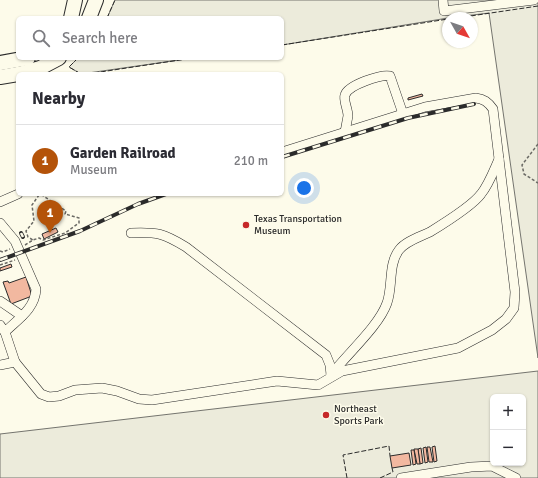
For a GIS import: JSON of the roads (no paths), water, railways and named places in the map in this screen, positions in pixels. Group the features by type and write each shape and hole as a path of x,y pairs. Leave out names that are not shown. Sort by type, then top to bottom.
{"highway":[{"path":"71,16 75,0"},
{"path":"90,16 96,0"},
{"path":"0,63 17,60"},
{"path":"26,72 40,68 55,60"},
{"path":"0,77 16,74"}],"lane":[{"path":"443,0 444,11 534,0"},
{"path":"345,132 348,115 344,97 346,92 369,79 384,74 390,76 394,83 403,114"},
{"path":"0,224 8,231 17,247 35,298 22,316 2,329 15,362 36,390 49,397 59,396 75,390 102,388 117,391 139,399 152,400 277,381 318,385 329,377 356,367 458,348 492,330 506,319 514,308 515,292 493,109 488,102 476,98 425,107 284,151"},
{"path":"329,377 376,323 382,313 387,303 393,265 398,251 407,243 432,231 476,200 484,190 499,159"},
{"path":"0,202 16,195"},
{"path":"131,233 155,232 167,235 186,247 326,355 330,365 329,377"},
{"path":"3,299 22,316"},
{"path":"0,365 15,362"},
{"path":"401,478 471,467 492,466 516,478"}],"railway":[{"path":"284,156 408,118 474,104"},
{"path":"0,260 80,231 138,204 160,196"},
{"path":"21,233 23,237"}],"place":[{"name":"Texas Transportation Museum","path":"246,225"},
{"name":"Garden Railroad","path":"50,233"},
{"name":"Northeast Sports Park","path":"326,415"}]}
